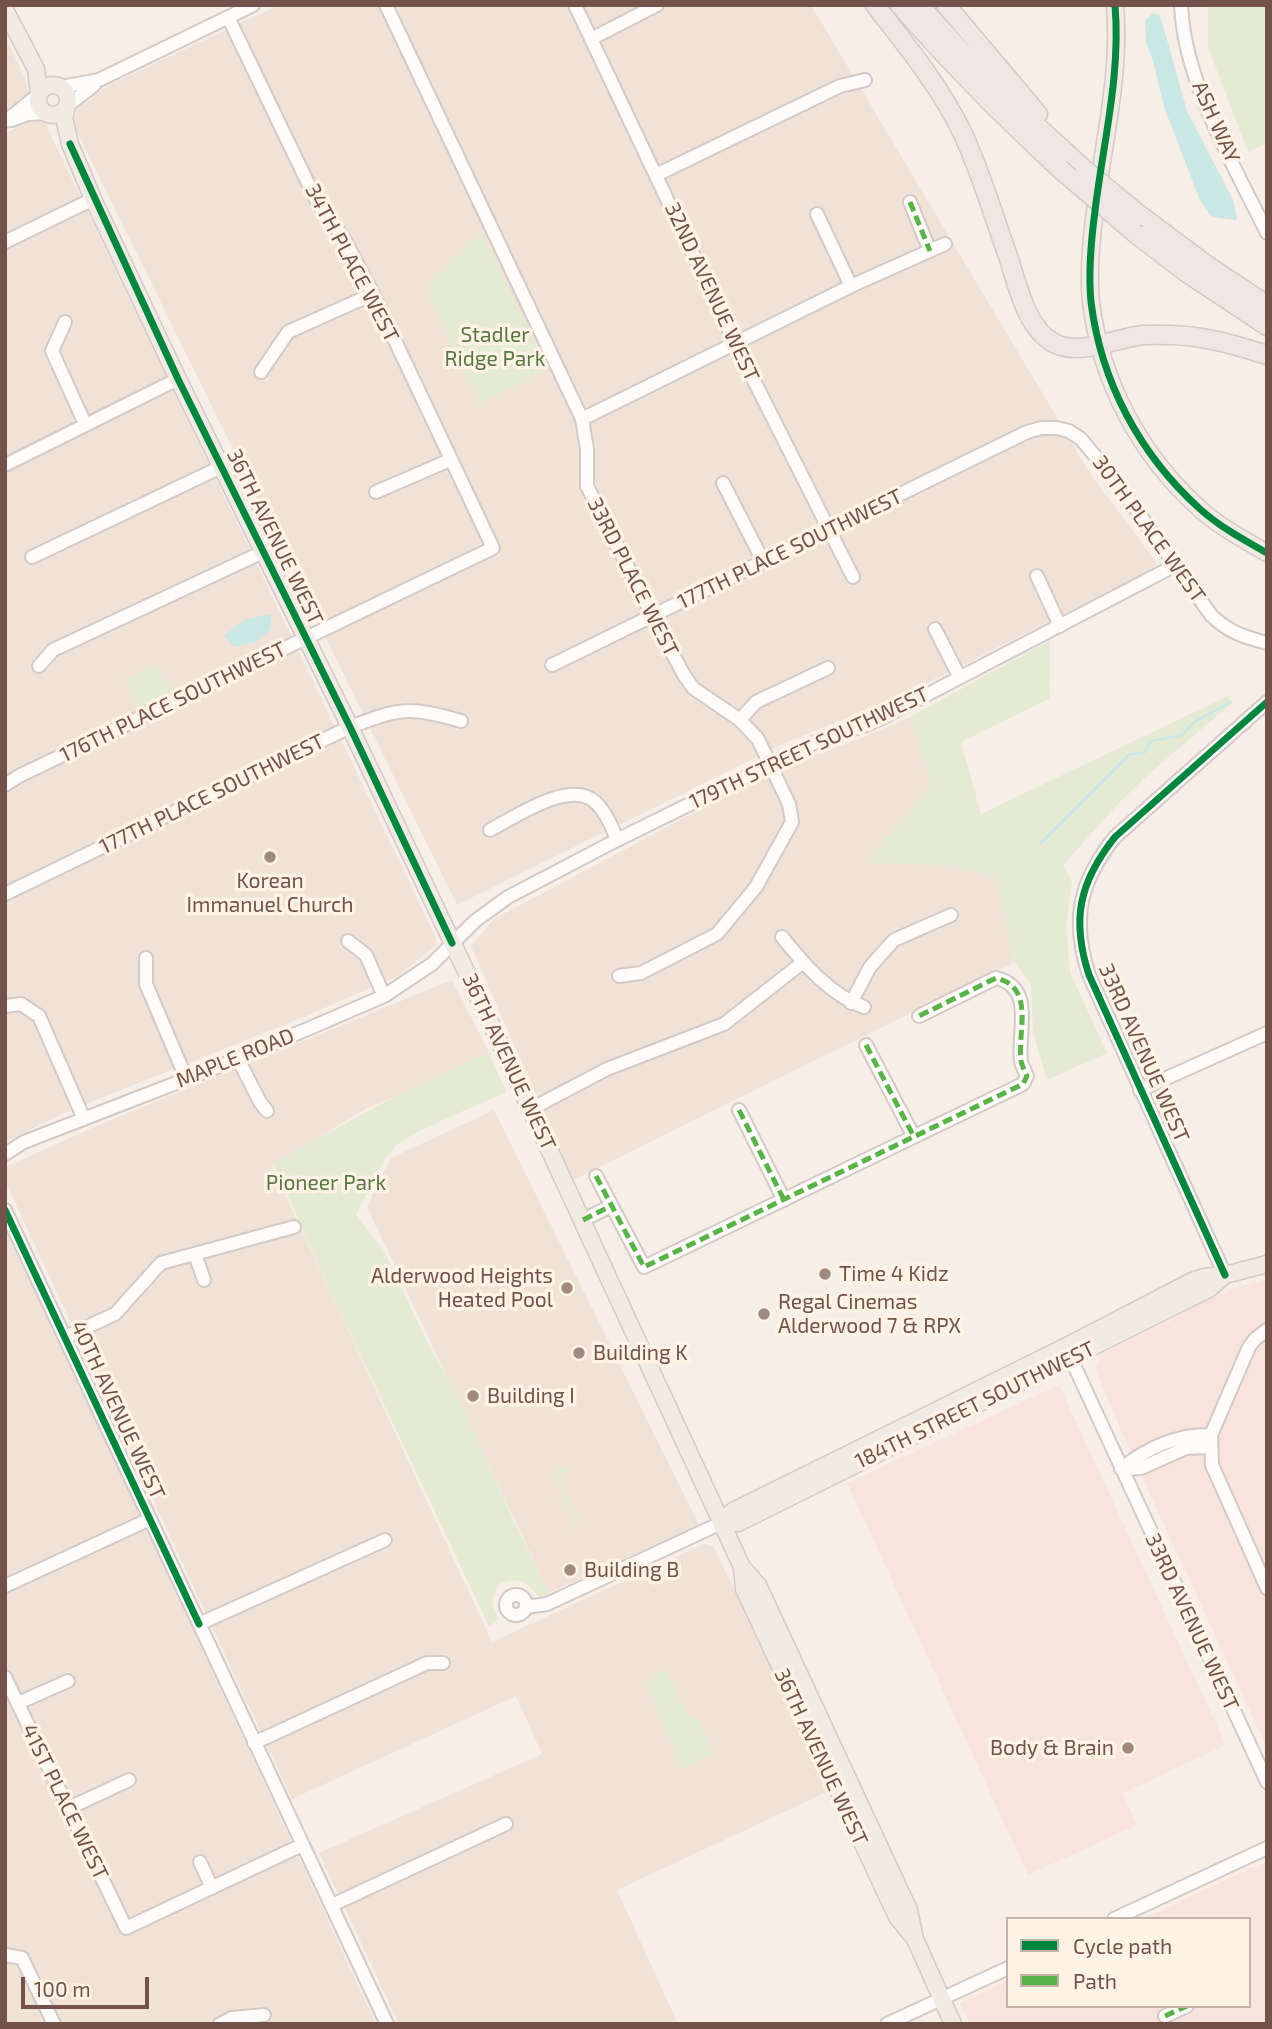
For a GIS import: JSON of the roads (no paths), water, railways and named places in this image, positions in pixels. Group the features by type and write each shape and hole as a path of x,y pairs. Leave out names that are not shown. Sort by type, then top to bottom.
{"highway":[{"path":"876,5 926,70 961,131 974,160 1023,299 1040,332 1054,343 1070,348 1099,345 1137,336 1172,335 1231,344 1267,355"},
{"path":"900,5 996,109 1060,169 1186,273 1267,326"},
{"path":"919,5 993,86 1058,141"},
{"path":"946,5 1085,170 1208,266 1267,305"}],"main road":[{"path":"1115,5 1116,61 1091,255 1091,300 1099,345 1122,408 1161,468 1202,510 1228,530 1267,553"},
{"path":"5,10 32,60 37,76 37,103 45,113 56,115 67,106 68,95 32,60"},
{"path":"38,94 46,86 59,86"},
{"name":"36TH AVENUE WEST","path":"67,106 64,118 70,144 93,199 178,379 350,727 531,1109 741,1567 758,1585 909,1910 915,1940 953,2024"},
{"name":"36TH AVENUE WEST","path":"45,113 70,144"},
{"name":"184TH STREET SOUTHWEST","path":"722,1522 738,1523 955,1415 1192,1282 1267,1264"},
{"name":"184TH STREET SOUTHWEST","path":"722,1522 733,1511 873,1441 1068,1352"},
{"path":"829,1478 844,1463 868,1450 873,1441 883,1443 944,1414 955,1415"}],"street":[{"path":"59,86 77,86 99,80 253,5"},
{"name":"33RD PLACE WEST","path":"386,5 582,419 587,449 587,486 653,617 693,688 740,720 758,738 789,804 792,822 756,887 717,934 641,973 619,976"},
{"name":"32ND AVENUE WEST","path":"575,5 736,345 853,577"},
{"path":"591,39 657,5"},
{"name":"ASH WAY","path":"1181,5 1194,75 1267,233"},
{"name":"34TH PLACE WEST","path":"228,17 318,204 343,237 373,294 493,548"},
{"path":"67,106 99,80"},
{"path":"656,175 840,86 865,80"},
{"path":"6,122 38,94"},
{"path":"6,122 28,114 45,113"},
{"path":"5,242 93,199"},
{"path":"910,202 930,251"},
{"path":"817,214 851,286"},
{"path":"582,419 851,286 945,244"},
{"path":"261,372 288,332 373,294"},
{"path":"65,322 52,351 85,424"},
{"path":"5,465 178,379"},
{"name":"30TH PLACE WEST","path":"1027,432 1041,428 1057,428 1069,431 1081,439 1115,480 1211,615 1224,628 1241,637 1267,643"},
{"name":"177TH PLACE SOUTHWEST","path":"552,665 1027,432"},
{"path":"376,492 450,460"},
{"path":"32,556 221,467"},
{"path":"723,483 763,561"},
{"name":"176TH PLACE SOUTHWEST","path":"5,785 493,548"},
{"path":"40,666 53,650 263,552"},
{"name":"179TH STREET SOUTHWEST","path":"452,943 475,921 508,897 617,840 826,737 884,717 1174,566"},
{"path":"1037,576 1060,626"},
{"path":"935,629 959,676"},
{"path":"740,720 756,702 828,668"},
{"name":"33RD AVENUE WEST","path":"1225,1275 1089,975 1082,952 1079,926 1081,901 1088,876 1099,856 1115,837 1267,702"},
{"name":"177TH PLACE SOUTHWEST","path":"5,894 350,727 388,713 408,709 424,710 461,721"},
{"path":"490,830 556,797 570,794 593,800 602,809 617,840"},
{"path":"782,937 803,963 858,1005 870,967 894,940 951,915"},
{"path":"348,941 366,955 384,996"},
{"name":"MAPLE ROAD","path":"5,1154 24,1142 238,1059 384,996 416,976 452,943"},
{"path":"146,958 146,984 186,1078"},
{"path":"531,1109 607,1069 724,1024 803,963"},
{"path":"596,1176 645,1267 1023,1084 1027,1076 1021,1061 1021,1001 1015,988 1006,981 996,978 919,1016"},
{"path":"5,1006 21,1004 39,1016 84,1119"},
{"path":"1140,1090 1267,1033"},
{"path":"866,1045 914,1137"},
{"path":"238,1059 267,1111"},
{"path":"739,1110 784,1200"},
{"path":"583,1220 611,1206"},
{"name":"40TH AVENUE WEST","path":"5,1210 387,2024"},
{"path":"65,1337 115,1314 161,1263 295,1227"},
{"path":"195,1254 204,1280"},
{"path":"1267,1330 1255,1339 1249,1348 1210,1441 1212,1465 1217,1480 1267,1588"},
{"name":"33RD AVENUE WEST","path":"1068,1352 1267,1782"},
{"path":"1122,1469 1141,1468 1186,1448 1210,1441"},
{"path":"5,1586 150,1519"},
{"name":"184TH STREET SOUTHWEST","path":"526,1607 547,1604 722,1522"},
{"path":"199,1624 385,1540"},
{"path":"254,1743 427,1663 443,1663"},
{"name":"41ST PLACE WEST","path":"5,1677 126,1928 212,1888"},
{"path":"18,1703 68,1681"},
{"path":"69,1808 129,1780"},
{"path":"332,1905 506,1824"},
{"path":"200,1862 212,1888 302,1845"},
{"path":"1118,1917 1267,1848"},
{"path":"5,1955 22,1958 54,2024"},
{"path":"887,2024 1006,1969"},
{"path":"1165,2016 1183,2008"},
{"path":"220,2024 232,2018 264,2015"}],"water":[{"path":"1153,13 1159,15 1162,22 1187,111 1234,202 1237,220 1212,217 1199,198 1164,107 1146,42 1145,21"},
{"path":"271,614 271,629 255,642 234,647 224,636 244,620"}],"waterway":[{"path":"1041,843 1130,754 1144,753 1151,741 1182,735 1194,722 1231,702"}],"place":[{"name":"Korean Immanuel Church","path":"270,857"},
{"name":"Time 4 Kidz","path":"825,1274"},
{"name":"Alderwood Heights Heated Pool","path":"567,1288"},
{"name":"Regal Cinemas Alderwood 7 & RPX","path":"764,1314"},
{"name":"Building K","path":"579,1353"},
{"name":"Building I","path":"473,1396"},
{"name":"Building B","path":"570,1570"},
{"name":"Body & Brain","path":"1128,1748"}],"park label":[{"name":"Stadler Ridge Park","path":"495,347"},
{"name":"Pioneer Park","path":"326,1183"}]}
